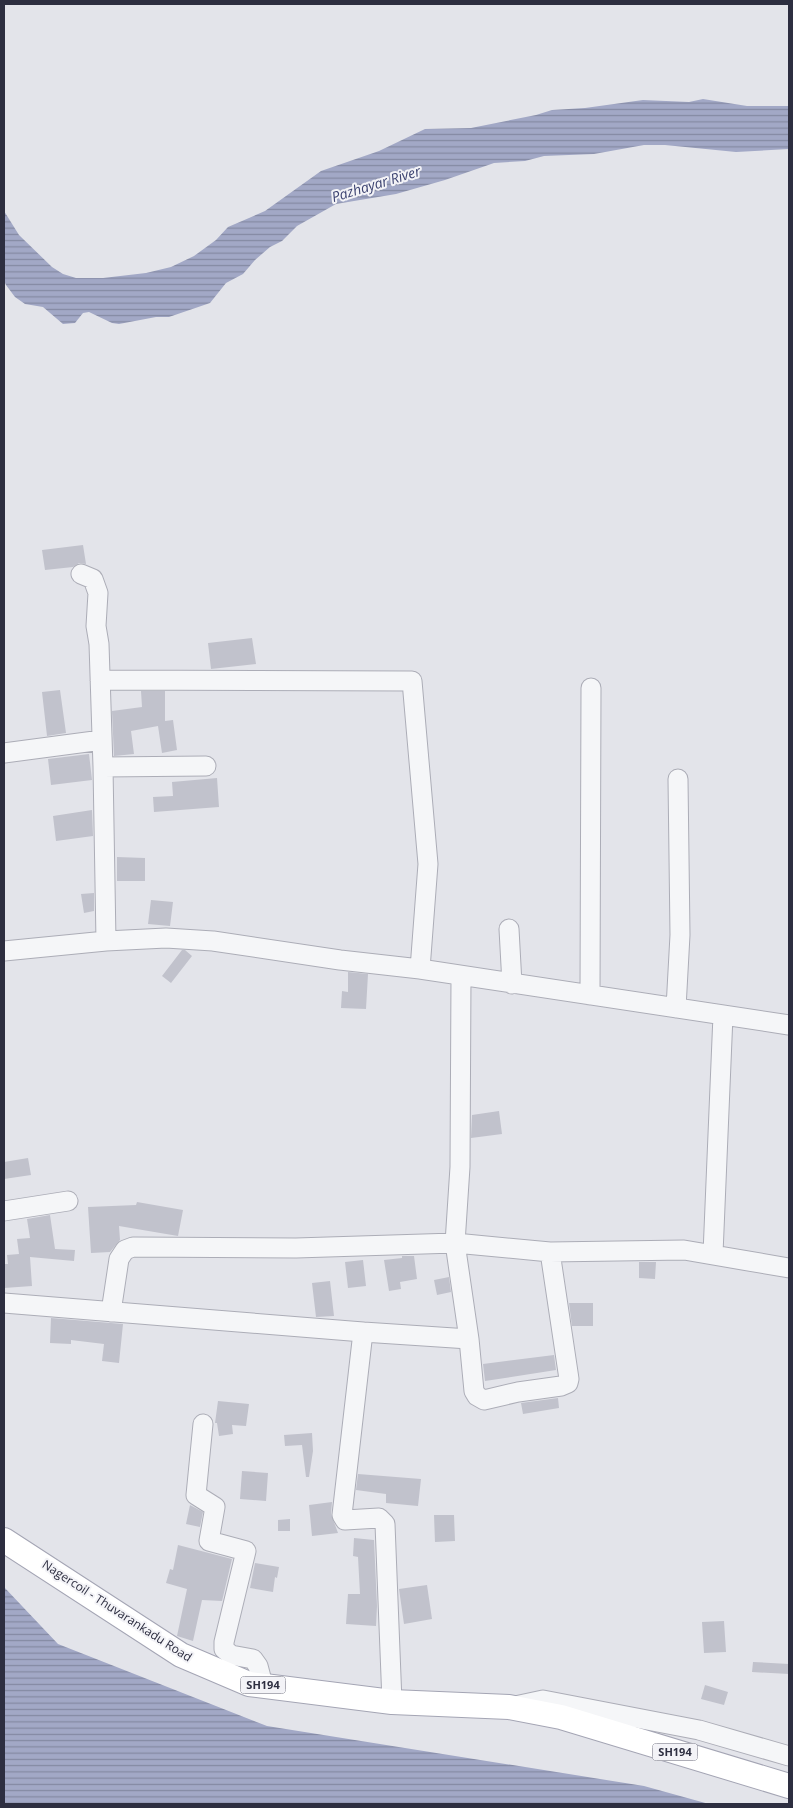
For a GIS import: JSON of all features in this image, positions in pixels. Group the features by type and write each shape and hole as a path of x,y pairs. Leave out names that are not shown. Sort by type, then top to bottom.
{"main road":[{"name":"Nagercoil - Thuvarankadu Road","path":"4,1540 181,1655 249,1684 392,1702 509,1707 561,1717 789,1786"}],"street":[{"path":"81,574 93,579 98,593 96,626 99,644 103,767 106,941"},
{"path":"100,680 412,681 428,864 420,969"},
{"path":"590,995 591,688"},
{"path":"4,753 102,740"},
{"path":"103,767 206,766"},
{"path":"676,1008 680,935 678,779"},
{"path":"509,929 512,984"},
{"path":"4,951 106,941 166,938 213,941 340,960 420,969 461,977 789,1025"},
{"path":"461,977 460,1157 455,1243 469,1338 474,1391 484,1400 518,1392 562,1386 568,1383 569,1379 550,1252"},
{"path":"714,1254 723,1015"},
{"path":"4,1212 68,1200"},
{"path":"112,1312 119,1259 124,1250 132,1247 296,1248 455,1243 550,1252 684,1250 789,1268"},
{"path":"4,1304 363,1332 469,1338"},
{"path":"363,1332 342,1515 345,1520 379,1518 385,1524 392,1702"},
{"path":"203,1424 196,1495 215,1507 209,1541 246,1551 224,1642 224,1649 231,1655 253,1659 258,1666 264,1685"},
{"path":"509,1707 543,1700 700,1730 789,1756"}],"water":[{"name":"Pazhayar River","path":"703,99 747,106 789,106 789,149 736,152 665,145 644,145 594,154 544,156 525,161 494,163 396,194 336,204 297,226 282,241 270,247 243,274 226,283 210,303 169,317 156,317 119,324 112,323 89,312 83,313 75,323 63,324 43,307 25,304 15,297 4,281 4,211 19,235 52,267 63,274 76,278 103,278 146,273 171,267 194,256 216,240 228,227 265,211 321,171 379,151 425,129 471,128 552,110 585,108 643,100 689,102"},
{"path":"4,1587 58,1644 267,1726 644,1786 709,1804 4,1804"}],"building":[{"path":"83,545 86,564 79,563 73,567 45,570 42,550"},
{"path":"252,638 256,664 211,669 208,643"},
{"path":"60,690 66,733 47,736 42,692"},
{"path":"141,691 165,691 165,721 173,720 177,750 162,753 158,726 131,731 134,754 114,756 112,711 142,707"},
{"path":"89,754 92,780 51,785 48,759"},
{"path":"217,778 219,807 154,812 153,797 173,796 172,782"},
{"path":"92,810 93,836 56,841 53,816"},
{"path":"117,857 145,858 145,881 117,881"},
{"path":"94,893 94,911 84,913 81,894"},
{"path":"151,900 173,902 170,926 148,924"},
{"path":"182,950 185,950 192,956 171,983 162,976"},
{"path":"348,972 368,974 366,1009 341,1008 342,991 348,992"},
{"path":"499,1111 502,1134 471,1138 472,1115"},
{"path":"28,1158 31,1175 4,1179 4,1162"},
{"path":"137,1202 183,1210 178,1236 119,1226 120,1240 110,1252 91,1253 88,1207 136,1205"},
{"path":"50,1215 55,1249 75,1250 74,1261 30,1257 32,1286 4,1288 4,1264 8,1264 7,1255 19,1254 17,1239 30,1238 27,1219"},
{"path":"402,1256 414,1256 417,1279 400,1282 401,1289 389,1291 384,1260 402,1258"},
{"path":"363,1260 366,1286 348,1288 345,1262"},
{"path":"639,1262 656,1262 655,1279 639,1278"},
{"path":"449,1277 451,1292 437,1295 434,1280"},
{"path":"330,1281 334,1316 316,1317 312,1283"},
{"path":"569,1303 593,1303 593,1326 572,1326"},
{"path":"51,1318 123,1324 119,1363 102,1361 104,1344 71,1340 71,1344 50,1343"},
{"path":"554,1355 556,1370 485,1381 483,1364"},
{"path":"558,1398 559,1408 523,1414 521,1403"},
{"path":"218,1401 249,1404 246,1426 232,1425 233,1434 219,1436 217,1423 215,1423"},
{"path":"312,1433 313,1451 309,1477 306,1477 302,1445 285,1446 284,1435"},
{"path":"242,1471 268,1473 266,1501 240,1499"},
{"path":"358,1474 421,1479 418,1506 386,1503 386,1494 356,1490"},
{"path":"332,1502 331,1514 338,1533 312,1536 309,1505"},
{"path":"190,1505 203,1512 200,1527 186,1524"},
{"path":"434,1515 454,1515 455,1541 435,1542"},
{"path":"290,1519 290,1531 278,1531 278,1520"},
{"path":"354,1538 374,1540 376,1626 346,1624 348,1594 360,1594 358,1557 353,1556"},
{"path":"178,1545 232,1559 222,1601 202,1600 193,1641 177,1636 187,1589 166,1583 170,1569 173,1570"},
{"path":"255,1563 279,1567 277,1578 275,1577 273,1592 250,1588"},
{"path":"427,1585 432,1619 404,1624 399,1589"},
{"path":"724,1621 726,1652 704,1653 702,1622"},
{"path":"753,1662 789,1664 789,1674 752,1672"},
{"path":"705,1685 728,1692 724,1705 701,1699"}]}
